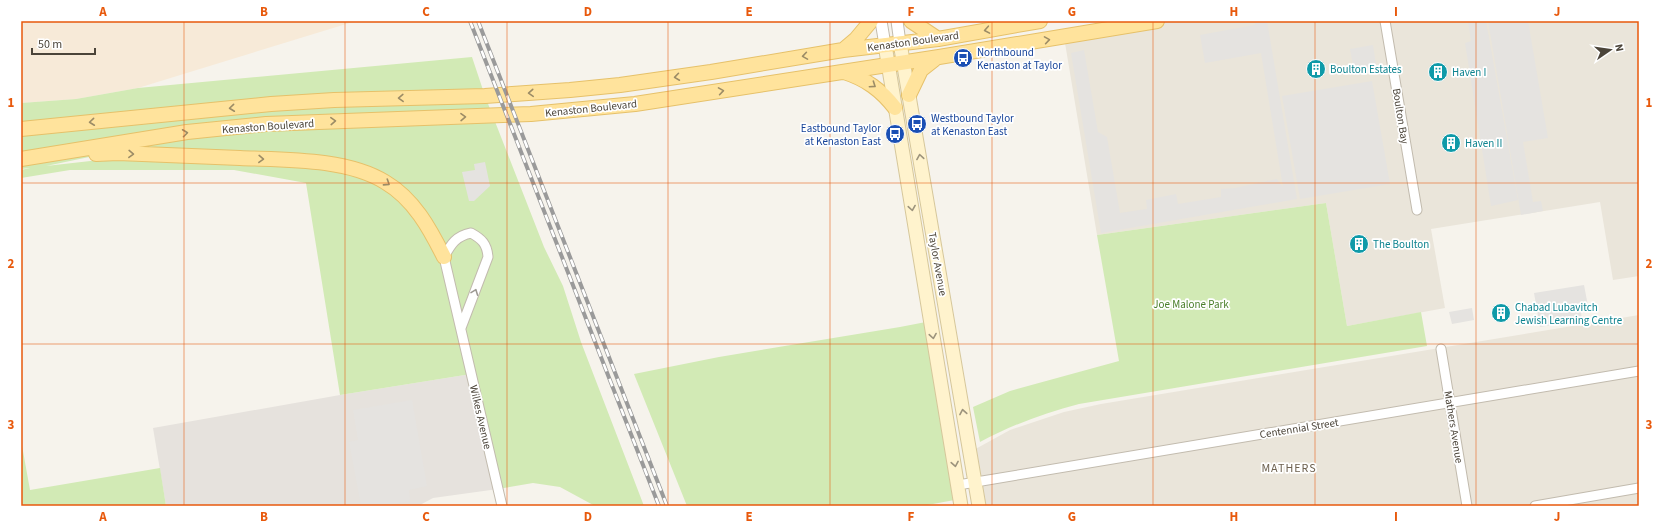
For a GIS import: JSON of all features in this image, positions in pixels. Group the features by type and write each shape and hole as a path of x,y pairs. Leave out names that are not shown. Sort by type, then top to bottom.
{"main road":[{"path":"843,50 856,39 871,21"},
{"path":"911,21 938,39"},
{"name":"Kenaston Boulevard","path":"21,129 271,104 334,100 485,96 620,85 711,72 843,50 938,39 1040,21"},
{"name":"Kenaston Boulevard","path":"21,159 187,132 266,124 400,118 492,116 577,110 682,97 1157,21"},
{"name":"Taylor Avenue","path":"900,43 979,506"},
{"name":"Taylor Avenue","path":"885,45 962,506"},
{"path":"909,95 921,70 927,64 939,57"},
{"path":"844,72 859,77 874,85 887,97 895,108"},
{"path":"21,121 47,126"},
{"path":"36,156 118,153 298,160 331,164 364,172 385,182 403,195 427,224 444,257"}],"street":[{"name":"Taylor Avenue","path":"881,21 885,45"},
{"name":"Taylor Avenue","path":"897,21 900,43"},
{"name":"Boulton Bay","path":"1385,21 1417,210"},
{"path":"444,257 453,241 471,233 482,238 488,249 487,260 461,328"},
{"name":"Wilkes Avenue","path":"444,257 502,506"},
{"name":"Mathers Avenue","path":"1441,349 1467,506"},
{"name":"Centennial Street","path":"958,485 1639,371"},
{"path":"1534,506 1639,488"}],"shaded area":[{"path":"21,21 356,21 138,88 76,99 21,103"},
{"path":"1157,21 1639,21 1639,276 1613,280 1600,202 1431,229 1445,308 1347,326 1326,203 1097,235 1064,37"},
{"path":"1267,21 1297,199 1101,233 1071,53 1084,50 1098,132 1107,137 1120,213 1147,209 1146,200 1176,194 1178,204 1221,197 1221,189 1235,188 1277,179 1283,187 1261,53 1205,63 1200,35 1255,25 1255,23"},
{"path":"1468,21 1486,21 1518,200 1491,206 1465,43 1471,41"},
{"path":"1488,21 1528,21 1548,138 1523,142 1533,202 1541,201 1543,211 1521,215"},
{"path":"1373,45 1377,71 1355,75 1350,49"},
{"path":"1372,81 1390,184 1300,199 1282,96"},
{"path":"485,162 490,186 474,201 469,201 462,172 475,170 474,164"},
{"path":"1584,285 1589,311 1581,312 1582,320 1540,327 1534,293"},
{"path":"1472,308 1474,320 1452,324 1449,312"},
{"path":"1639,315 1639,506 979,506 970,452 1010,430 1064,412 1101,404"},
{"path":"471,374 498,489 433,498 418,506 166,506 153,428 340,395"},
{"path":"412,400 427,486 409,490 410,501 379,506 361,506 349,442 358,440 353,410"}],"green space":[{"path":"472,57 485,96 544,247 563,286 581,342 644,506 595,506 560,487 533,483 498,489 461,326 471,374 340,395 306,183 234,170 70,170 21,178 21,170 30,168 21,169 21,103 76,99 138,88","holes":["142,146 141,149 117,158 46,166"]},
{"name":"Joe Malone Park","path":"1326,203 1347,326 1421,312 1427,346 1079,404 1028,420 980,442 973,407 1010,391 1119,361 1097,235"},
{"path":"931,321 960,499 922,506 687,506 634,374 719,357"},
{"path":"21,440 30,490 160,468 166,506 21,506"}],"railway":[{"path":"470,21 659,506"},
{"path":"478,21 667,506"}],"place":[{"name":"Northbound Kenaston at Taylor","path":"963,58"},
{"name":"Boulton Estates","path":"1316,69"},
{"name":"Haven I","path":"1438,72"},
{"name":"Westbound Taylor at Kenaston East","path":"917,124"},
{"name":"Eastbound Taylor at Kenaston East","path":"895,134"},
{"name":"Haven II","path":"1451,143"},
{"name":"The Boulton","path":"1359,244"},
{"name":"Chabad Lubavitch Jewish Learning Centre","path":"1501,313"}],"district":[{"name":"MATHERS","path":"1289,468"}]}
